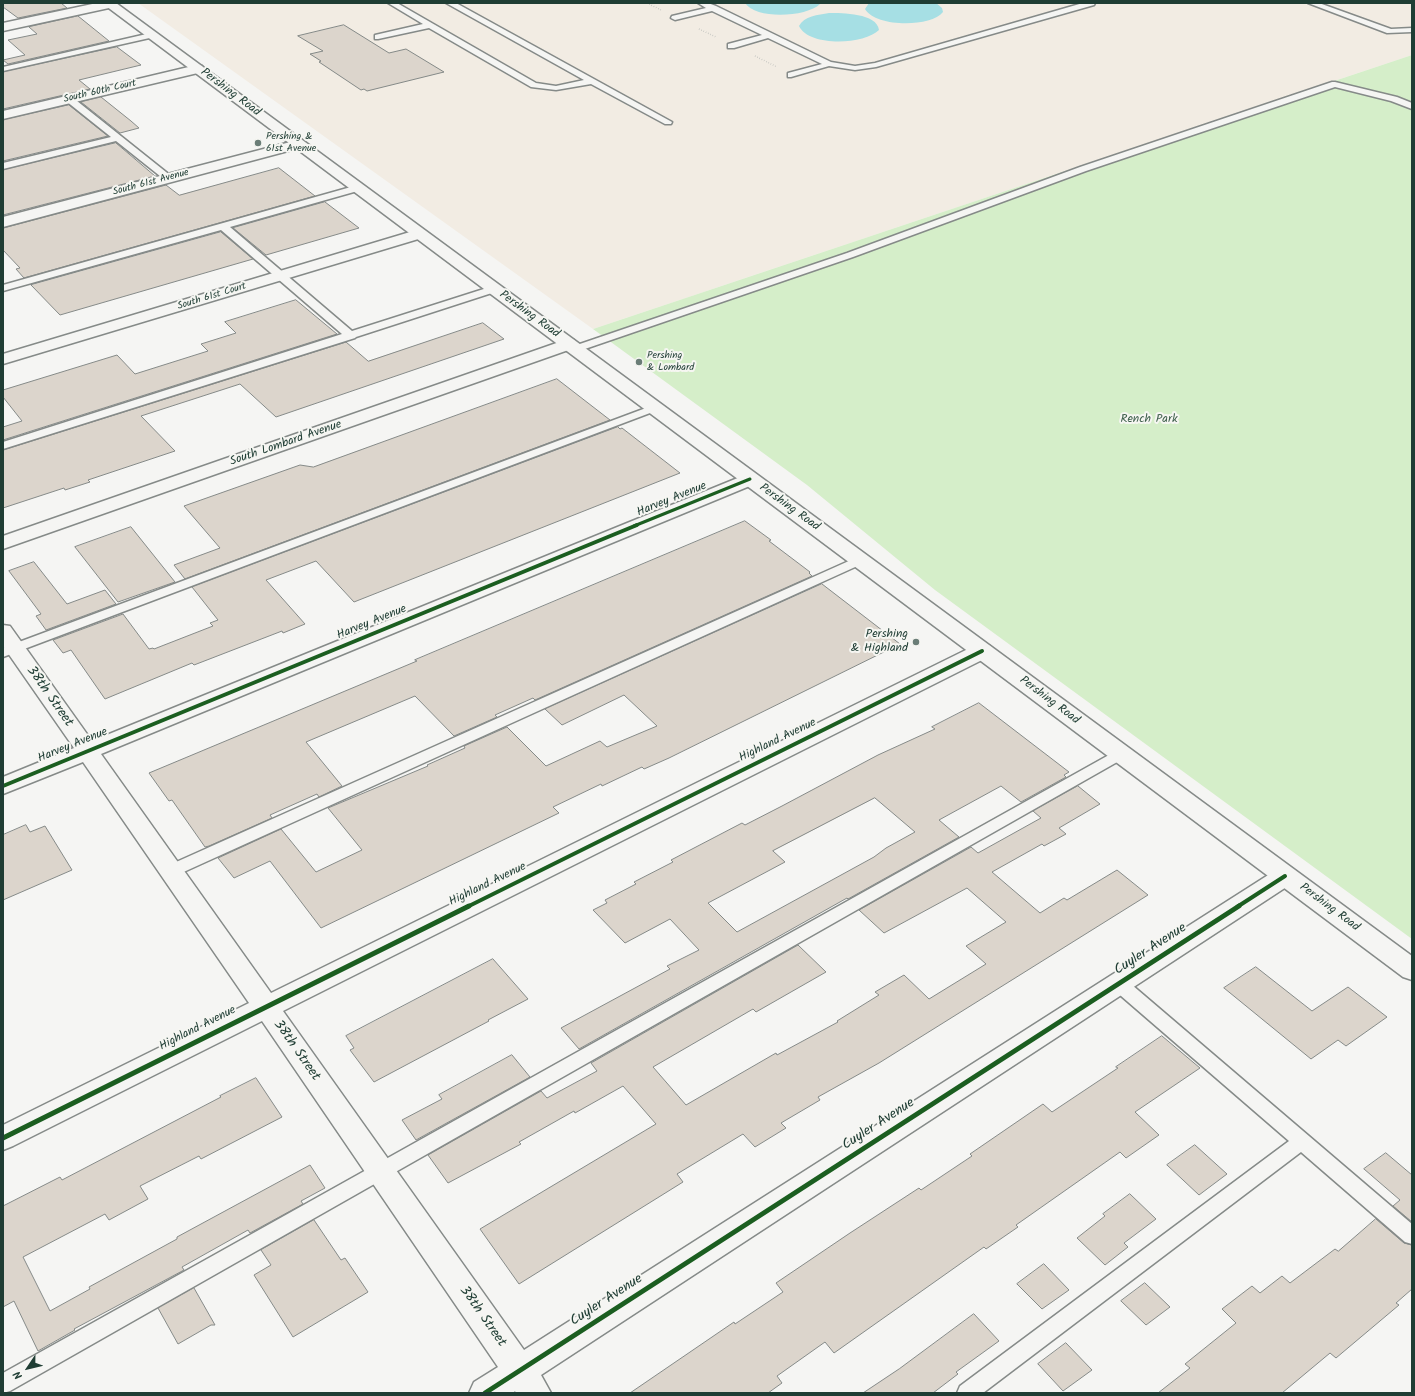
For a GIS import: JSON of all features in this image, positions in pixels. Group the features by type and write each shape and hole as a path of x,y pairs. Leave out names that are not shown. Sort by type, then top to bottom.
{"street":[{"path":"3,27 108,3"},
{"name":"Pershing Road","path":"108,3 1412,970"},
{"name":"South 60th Court","path":"3,115 197,69"},
{"name":"South 61st Avenue","path":"3,222 298,144"},
{"name":"South 61st Court","path":"3,359 420,234"},
{"name":"South Lombard Avenue","path":"3,543 572,347"},
{"name":"Harvey Avenue","path":"3,786 750,479"},
{"name":"38th Street","path":"7,644 87,751 527,1382"},
{"name":"Highland Avenue","path":"3,1138 982,651"},
{"name":"Cuyler Avenue","path":"485,1393 527,1382 1119,984 1285,876"}],"lane":[{"path":"392,3 534,85 556,88 592,81"},
{"path":"450,3 668,122"},
{"path":"702,3 829,64 855,68 876,65 1086,4"},
{"path":"1312,3 1390,31 1412,30"},
{"path":"675,18 713,8"},
{"path":"378,38 430,25"},
{"path":"3,68 152,35"},
{"path":"731,46 770,35"},
{"path":"791,75 829,64"},
{"path":"572,347 850,255 1083,169 1335,84 1394,99 1412,106"},
{"path":"69,99 168,178"},
{"path":"3,166 117,138"},
{"path":"3,288 358,188"},
{"path":"223,226 351,336"},
{"path":"3,446 351,336 494,289"},
{"path":"7,644 654,408"},
{"path":"171,871 860,560"},
{"path":"3,1384 1121,754"},
{"path":"1119,984 1412,1236"},
{"path":"967,1393 1302,1141"}],"path":[{"path":"694,26 722,40"},
{"path":"749,53 781,69"}],"shaded area":[{"path":"138,3 1412,3 1412,55 593,329"}],"green space":[{"name":"Rench Park","path":"1412,55 1412,939 935,590 807,485 593,329"}],"water":[{"path":"745,3 820,4 804,12 782,15 760,12 751,8"},
{"path":"869,3 936,3 942,8 943,12 927,21 915,23 891,22 871,15 865,9"},
{"path":"829,13 850,14 866,17 877,24 879,30 862,39 837,42 814,38 805,33 799,26 808,18"}],"building":[{"path":"3,3 61,3 67,8 18,18 3,7"},
{"path":"78,16 109,41 8,64 3,60 25,55 8,40 37,34 29,27"},
{"path":"344,25 389,53 406,49 444,72 367,91 364,89 361,90 319,62 321,61 310,54 323,51 298,36"},
{"path":"117,47 141,65 79,80 90,89 3,109 3,72"},
{"path":"101,97 139,128 120,133 81,102"},
{"path":"69,105 108,136 3,161 3,120"},
{"path":"116,143 155,176 3,215 3,170"},
{"path":"279,168 315,196 24,278 16,269 20,268 3,250 3,228 166,185 179,195"},
{"path":"325,202 359,228 266,255 233,228"},
{"path":"221,232 253,259 60,315 31,285"},
{"path":"296,300 337,334 3,440 3,427 22,421 3,397 3,390 117,355 135,374 208,351 201,344 236,333 225,322"},
{"path":"483,323 504,339 276,417 240,384 141,416 175,451 88,480 90,482 65,490 64,488 3,508 3,450 346,342 368,361"},
{"path":"557,379 610,420 185,579 174,565 220,548 184,506 300,465 313,467"},
{"path":"618,427 620,429 622,428 680,473 354,602 316,561 266,580 305,624 283,633 282,631 194,665 192,663 105,699 71,650 63,653 53,640 123,614 149,649 154,649 213,626 210,623 218,620 192,587"},
{"path":"745,521 810,572 809,573 812,576 535,700 533,698 495,715 497,717 454,736 415,696 306,742 342,786 319,797 317,794 270,815 272,818 209,846 205,847 172,800 169,801 149,773 417,661 415,660"},
{"path":"131,527 175,582 118,602 75,547"},
{"path":"34,562 67,604 105,590 116,604 46,630 36,616 41,614 9,571"},
{"path":"822,584 900,644 669,758 644,769 642,767 602,786 601,784 553,807 559,813 321,928 270,861 234,878 218,858 281,829 316,872 362,850 328,808 428,766 427,765 465,748 464,746 507,727 546,766 600,741 607,747 657,726 624,695 562,725 545,709"},
{"path":"979,703 1069,772 1064,775 1066,777 1021,802 1001,786 939,820 959,837 848,899 847,898 579,1049 561,1028 670,969 667,966 699,950 670,919 625,943 593,910 607,903 605,900 636,884 634,882 673,862 671,860 742,823 745,825 878,755 935,729 932,727","holes":["875,798 915,832 886,848 874,857 737,932 708,903 785,862 773,851"]},
{"path":"1078,786 1100,804 1059,828 1066,834 1044,846 1042,844 992,872 1040,913 1064,898 1067,900 1117,870 1148,895 879,1063 818,1097 820,1100 781,1123 786,1128 755,1147 743,1134 677,1174 683,1182 519,1284 480,1229 656,1124 623,1086 575,1113 574,1111 519,1142 521,1144 448,1183 428,1155 541,1091 547,1098 597,1071 591,1063 798,945 826,972 756,1012 753,1009 653,1067 686,1105 776,1053 777,1055 838,1022 837,1021 879,995 875,992 904,975 929,999 986,964 966,946 1006,922 967,888 884,933 859,910 971,847 978,853 1041,818 1033,811"},
{"path":"26,825 30,832 45,826 72,870 3,900 3,835"},
{"path":"493,959 528,999 374,1082 350,1050 354,1048 346,1036"},
{"path":"1256,967 1312,1011 1348,987 1387,1017 1346,1046 1338,1040 1311,1059 1224,988"},
{"path":"1162,1036 1200,1068 1135,1112 1159,1135 1126,1158 1120,1152 1016,1225 1018,1227 986,1249 984,1247 834,1353 825,1342 777,1376 782,1383 768,1393 630,1393 734,1322 735,1324 783,1292 776,1283 850,1233 919,1188 921,1190 972,1156 970,1154 1043,1104 1052,1112 1118,1068 1116,1067"},
{"path":"512,1055 530,1077 416,1140 402,1120 442,1099 439,1095"},
{"path":"256,1078 282,1117 201,1159 199,1156 140,1186 148,1199 109,1220 105,1214 23,1257 50,1311 90,1289 89,1287 177,1239 177,1237 310,1165 325,1188 301,1201 303,1204 250,1233 248,1230 182,1267 184,1270 74,1329 75,1330 38,1351 14,1301 3,1307 3,1206 60,1177 62,1180"},
{"path":"1195,1145 1227,1174 1199,1195 1167,1165"},
{"path":"1386,1153 1412,1175 1412,1222 1393,1206 1400,1200 1364,1169"},
{"path":"1130,1194 1156,1219 1124,1243 1128,1247 1105,1265 1077,1238 1105,1216 1103,1214"},
{"path":"1376,1219 1404,1243 1412,1245 1412,1289 1396,1303 1399,1305 1336,1358 1330,1353 1282,1393 1158,1393 1190,1368 1185,1364 1236,1323 1222,1309 1252,1286 1260,1293 1282,1276 1290,1283 1335,1249 1338,1251"},
{"path":"314,1220 341,1260 345,1258 368,1292 293,1337 254,1275 271,1265 261,1250"},
{"path":"1044,1264 1069,1290 1042,1309 1017,1284"},
{"path":"1145,1283 1170,1307 1146,1325 1121,1301"},
{"path":"194,1288 215,1325 211,1325 178,1344 158,1308"},
{"path":"974,1314 999,1341 956,1372 958,1374 933,1393 863,1393 899,1369"},
{"path":"1066,1343 1092,1370 1063,1391 1038,1364"}],"cycle path":[{"path":"3,786 750,479"},
{"path":"3,1138 982,651"},
{"path":"485,1393 1285,876"}],"place":[{"name":"Pershing & 61st Avenue","path":"258,143"},
{"name":"Pershing & Lombard","path":"639,362"},
{"name":"Pershing & Highland","path":"916,642"}]}
